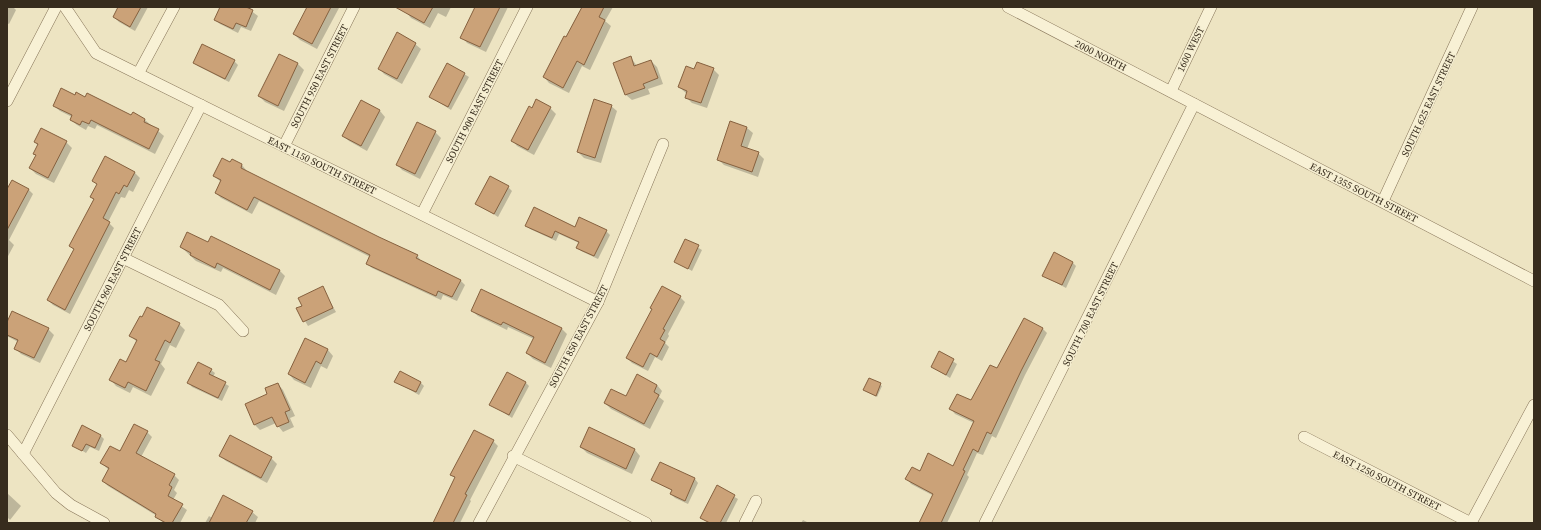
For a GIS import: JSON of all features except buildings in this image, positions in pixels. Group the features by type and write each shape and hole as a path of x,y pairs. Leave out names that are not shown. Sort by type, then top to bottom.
{"street":[{"path":"7,101 56,7"},
{"name":"EAST 1150 SOUTH STREET","path":"66,7 96,53 598,302"},
{"path":"138,74 174,7"},
{"name":"SOUTH 950 EAST STREET","path":"284,146 354,7"},
{"name":"SOUTH 900 EAST STREET","path":"422,214 527,7"},
{"name":"2000 NORTH","path":"1008,7 1194,104"},
{"name":"1600 WEST","path":"1171,91 1211,7"},
{"name":"SOUTH 625 EAST STREET","path":"1383,201 1472,7"},
{"name":"EAST 1355 SOUTH STREET","path":"1194,104 1383,201 1534,281"},
{"name":"SOUTH 700 EAST STREET","path":"985,523 1194,104"},
{"name":"SOUTH 960 EAST STREET","path":"23,454 201,105"},
{"name":"SOUTH 850 EAST STREET","path":"479,523 513,456 598,302 663,144"},
{"path":"123,258 218,305 243,331"},
{"path":"1471,523 1534,405"},
{"path":"7,435 56,493 71,505 104,523"},
{"name":"EAST 1250 SOUTH STREET","path":"1304,437 1471,523"},
{"path":"513,456 646,523"},
{"path":"745,523 756,501"}]}
